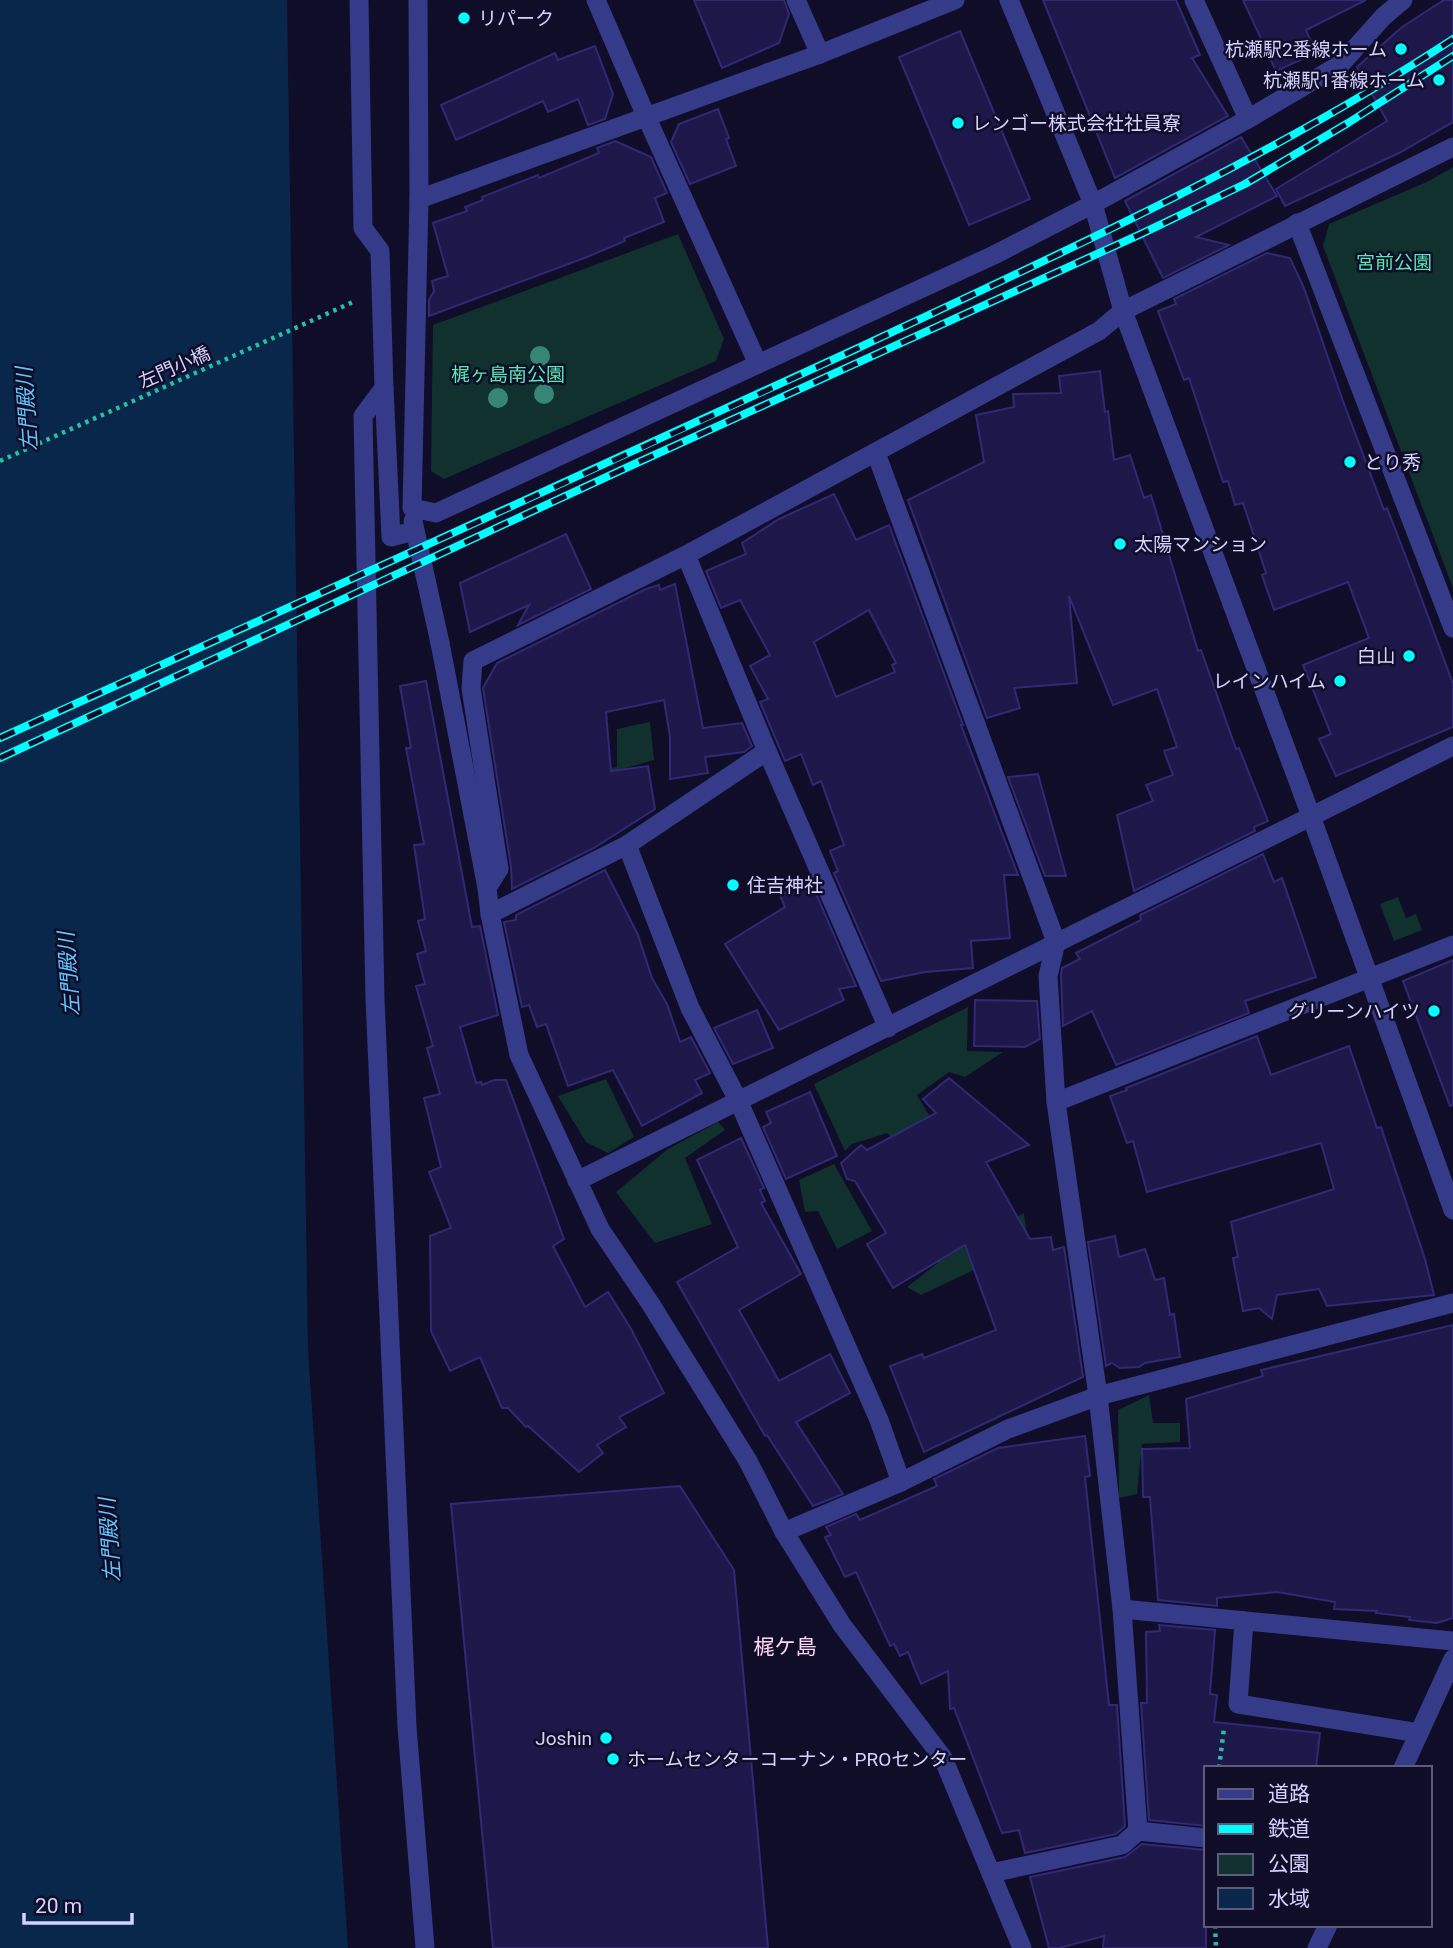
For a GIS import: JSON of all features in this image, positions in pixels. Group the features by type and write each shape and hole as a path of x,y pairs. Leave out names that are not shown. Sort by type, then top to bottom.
{"street":[{"path":"359,0 363,228 380,251 391,537 414,531"},
{"path":"418,0 419,199 412,508 414,531 440,643 519,1055 600,1229 650,1303 748,1461 784,1532 842,1625 943,1758 1022,1948"},
{"path":"596,0 758,365"},
{"path":"796,0 820,54"},
{"path":"419,199 820,54 955,0"},
{"path":"1009,0 1093,204 1123,311 1311,816 1453,1210"},
{"path":"1194,0 1248,119"},
{"path":"412,508 436,513 993,255 1093,204 1248,119 1341,64 1382,17 1403,0"},
{"path":"487,888 499,869 471,688 473,662 686,555 876,453 1099,331 1123,311 1453,147"},
{"path":"1297,223 1453,628"},
{"path":"384,388 363,416 375,999 407,1727 425,1948"},
{"path":"876,453 1056,942 1048,976 1056,1102 1098,1396 1122,1609 1138,1831"},
{"path":"686,555 766,751 888,1028"},
{"path":"577,1181 1453,746"},
{"path":"490,914 627,845 766,751"},
{"path":"627,845 690,1008 738,1100 879,1420 901,1482"},
{"path":"1056,1102 1453,945"},
{"path":"784,1532 901,1482 1008,1429 1098,1396 1453,1303"},
{"path":"1122,1609 1453,1641"},
{"path":"1244,1621 1238,1704 1419,1733"},
{"path":"1404,1766 1453,1659"},
{"path":"991,1873 1122,1844 1138,1831 1204,1838"},
{"path":"1317,1948 1327,1927"}],"path":[{"name":"左門小橋","path":"0,461 360,299"},
{"path":"1219,1766 1226,1715 1238,1704"},
{"path":"1214,1927 1216,1948"}],"green space":[{"name":"宮前公園","path":"1453,167 1453,588 1323,246 1329,224 1429,181"},
{"name":"梶ヶ島南公園","path":"678,234 724,339 716,361 444,479 431,471 433,325"},
{"path":"650,722 654,760 622,769 618,817 575,775 617,767 617,729"},
{"path":"1398,897 1406,918 1416,914 1422,930 1394,941 1380,904"},
{"path":"968,1007 967,1051 1003,1052 965,1077 949,1072 917,1095 930,1117 898,1143 887,1133 852,1144 845,1151 814,1084"},
{"path":"606,1079 634,1137 608,1153 586,1142 558,1096"},
{"path":"718,1122 725,1130 685,1158 712,1224 655,1243 616,1192 668,1149"},
{"path":"834,1164 872,1231 837,1249 818,1211 805,1212 799,1180"},
{"path":"939,1205 970,1257 1005,1223 1024,1213 1028,1244 921,1295 907,1287 938,1263 932,1254"},
{"path":"1149,1395 1153,1423 1180,1423 1180,1442 1142,1444 1137,1494 1119,1498 1118,1410"}],"water":[{"name":"左門殿川","path":"0,0 287,0 308,1349 348,1948 0,1948"}],"building":[{"path":"694,0 784,0 789,14 779,43 722,68"},
{"path":"1043,0 1176,0 1200,55 1192,58 1228,116 1115,178"},
{"path":"1243,0 1366,0 1306,30 1316,53 1276,71"},
{"path":"1444,0 1453,0 1453,122 1399,153 1285,206 1276,189 1387,121 1357,67 1402,27"},
{"name":"レンゴー株式会社社員寮","path":"960,31 1030,199 969,225 899,57"},
{"path":"595,46 613,94 605,119 588,125 578,99 548,112 543,101 456,140 441,105 555,53 558,60"},
{"path":"718,109 736,166 690,184 671,142 679,124"},
{"path":"1241,137 1277,196 1196,237 1229,245 1163,278 1125,201"},
{"path":"615,141 651,157 667,193 655,198 664,222 587,257 429,316 429,300 434,291 432,281 448,276 433,223 467,211 465,207 483,200 482,197 538,175 539,178 599,153 597,148"},
{"path":"1267,253 1290,258 1304,288 1384,510 1387,508 1453,684 1453,727 1336,776 1319,739 1331,734 1303,665 1369,638 1348,582 1274,610 1262,575 1266,573 1243,503 1235,505 1228,481 1223,482 1189,378 1184,380 1158,311 1176,304 1174,299"},
{"path":"1100,371 1114,460 1130,455 1144,498 1151,495 1198,651 1201,650 1236,749 1239,748 1268,821 1254,827 1255,831 1134,891 1117,815 1153,801 1146,785 1173,775 1164,751 1177,747 1157,689 1113,705 1069,596 1077,683 1014,688 1020,708 987,718 908,500 984,462 976,415 1014,407 1013,394 1061,393 1059,376"},
{"path":"834,494 856,540 889,525 1018,875 1004,875 1010,938 971,941 973,968 925,972 881,981 834,873 838,871 830,851 844,845 821,781 813,785 801,754 785,761 760,702 768,699 750,666 770,655 740,600 721,608 706,571 746,554 742,543 779,519","holes":["869,610 896,663 892,665 895,672 836,697 814,642"]},
{"path":"566,534 591,589 518,625 529,605 470,632 460,583"},
{"path":"675,584 703,728 742,723 752,746 744,752 705,757 708,773 670,779 670,737 664,700 606,712 611,771 648,766 655,809 594,848 512,889 511,867 483,688 497,663 646,589 659,585 660,590"},
{"path":"426,681 472,927 480,926 498,1015 460,1027 476,1083 481,1082 482,1085 494,1080 506,1080 564,1239 553,1246 585,1307 608,1292 630,1327 664,1393 619,1417 626,1427 597,1445 603,1453 579,1472 508,1408 502,1408 480,1357 450,1371 431,1331 430,1236 451,1228 429,1172 441,1167 424,1098 440,1094 427,1048 433,1046 416,986 425,984 417,954 426,951 418,921 425,919 414,845 424,844 406,748 411,748 400,686"},
{"path":"1038,774 1066,876 1045,876 1008,777"},
{"path":"1263,854 1274,882 1282,878 1316,977 1245,1001 1249,1013 1116,1065 1092,1011 1063,1026 1062,968 1080,959 1076,953 1141,920 1140,915"},
{"path":"605,870 638,935 652,978 667,1004 680,1042 691,1037 710,1073 695,1080 702,1093 642,1126 613,1070 568,1086 546,1024 537,1027 529,1005 522,1007 504,922 516,920 516,915"},
{"path":"811,882 856,986 839,989 844,1000 779,1030 725,944 785,907 780,895"},
{"name":"グリーンハイツ","path":"1453,960 1453,1105 1450,1106 1403,981"},
{"path":"975,1000 1037,1001 1040,1039 1025,1047 974,1046"},
{"path":"757,1010 773,1048 733,1064 714,1028"},
{"path":"1257,1036 1271,1075 1349,1046 1377,1128 1381,1127 1425,1259 1434,1295 1327,1306 1319,1289 1277,1295 1272,1319 1259,1308 1243,1311 1233,1258 1238,1257 1231,1222 1334,1189 1321,1143 1147,1192 1133,1141 1127,1143 1110,1096"},
{"path":"949,1078 1029,1145 986,1162 1030,1239 1051,1237 1053,1250 1064,1247 1083,1377 924,1452 890,1366 922,1354 924,1358 996,1330 965,1245 893,1288 867,1244 886,1233 855,1181 847,1179 841,1163 861,1145 867,1150 936,1113 923,1099"},
{"path":"810,1092 837,1156 786,1179 763,1127 771,1123 766,1112"},
{"path":"741,1138 764,1188 760,1190 765,1201 761,1203 801,1274 739,1310 779,1381 830,1354 850,1393 796,1422 843,1494 813,1506 767,1435 765,1436 677,1282 738,1247 697,1160"},
{"path":"1115,1236 1119,1257 1145,1249 1155,1280 1164,1278 1170,1315 1174,1314 1180,1357 1145,1363 1139,1367 1120,1368 1112,1363 1106,1366 1088,1242"},
{"path":"1453,1325 1453,1618 1437,1623 1409,1620 1410,1617 1376,1613 1377,1611 1334,1609 1335,1602 1277,1592 1217,1598 1217,1606 1158,1600 1150,1497 1143,1497 1142,1449 1190,1448 1186,1399 1263,1376 1261,1370"},
{"path":"1085,1436 1090,1476 1085,1477 1109,1705 1117,1705 1125,1826 1116,1834 1025,1853 1019,1830 1002,1833 954,1708 950,1709 948,1671 921,1684 908,1652 900,1656 894,1644 890,1646 856,1572 845,1577 825,1537 831,1535 826,1527 856,1514 860,1520 937,1486 934,1479 998,1448"},
{"name":"ホームセンターコーナン・PROセンター","path":"680,1486 734,1570 768,1948 493,1948 451,1504"},
{"path":"1159,1625 1215,1630 1210,1694 1217,1695 1214,1722 1320,1733 1316,1766 1204,1766 1204,1826 1149,1820 1141,1703 1147,1703 1146,1632 1160,1631"},
{"path":"1142,1844 1204,1850 1206,1948 1103,1948 1104,1936 1059,1948 1049,1948 1030,1877 1125,1857"}],"railway":[{"path":"0,738 749,398 1085,242 1309,126 1453,39"},
{"path":"0,758 1245,184 1453,56"}],"place":[{"name":"リパーク","path":"464,18"},
{"name":"杭瀬駅2番線ホーム","path":"1401,49"},
{"name":"杭瀬駅1番線ホーム","path":"1439,80"},
{"name":"レンゴー株式会社社員寮","path":"958,123"},
{"name":"とり秀","path":"1350,462"},
{"name":"太陽マンション","path":"1120,544"},
{"name":"白山","path":"1409,656"},
{"name":"レインハイム","path":"1340,681"},
{"name":"住吉神社","path":"733,885"},
{"name":"グリーンハイツ","path":"1434,1011"},
{"name":"Joshin","path":"606,1738"},
{"name":"ホームセンターコーナン・PROセンター","path":"613,1759"}],"district":[{"name":"梶ケ島","path":"785,1647"}]}
